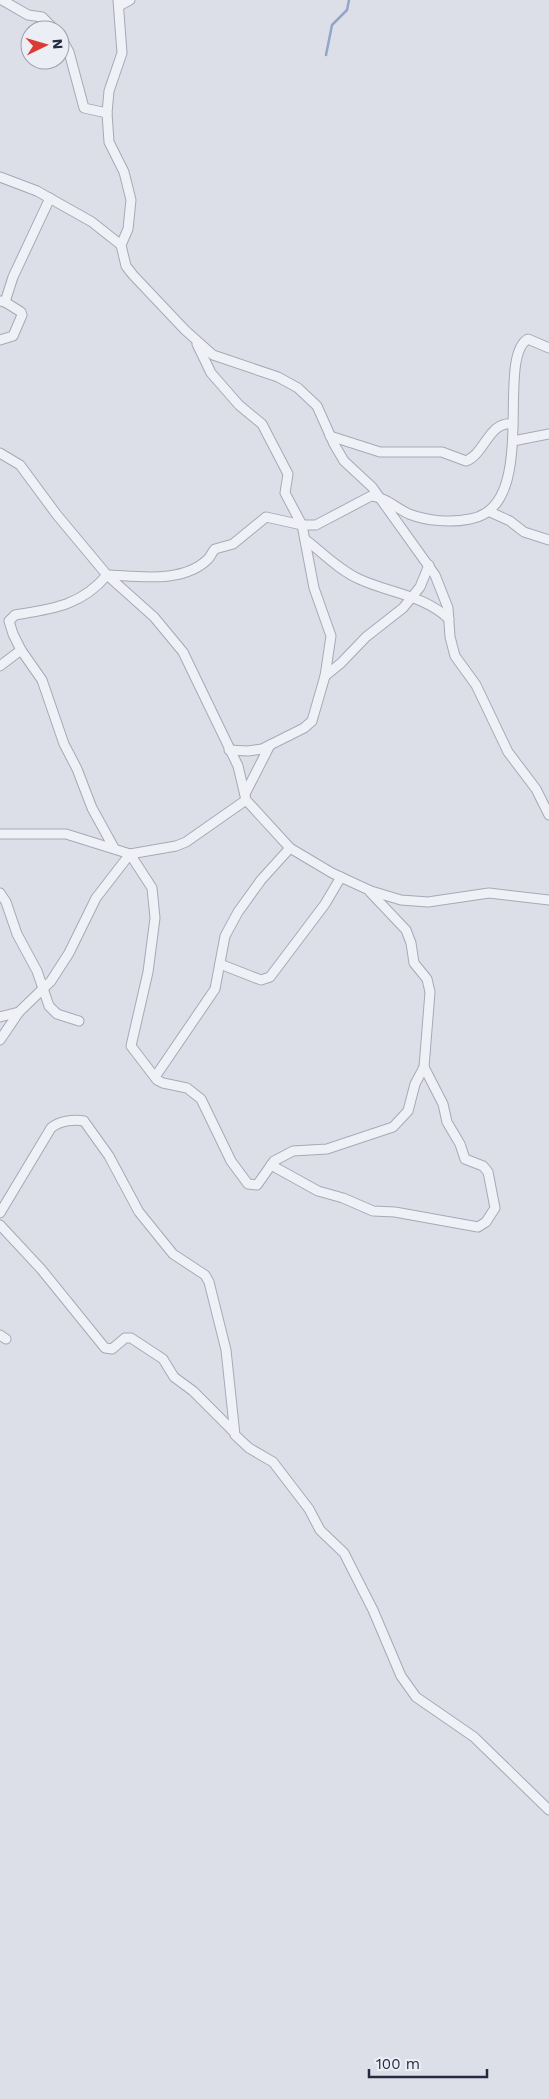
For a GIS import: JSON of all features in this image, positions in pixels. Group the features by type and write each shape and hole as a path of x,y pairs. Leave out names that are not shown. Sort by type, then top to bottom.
{"street":[{"path":"2,0 28,15 42,17 45,20"},
{"path":"130,0 119,3 122,53 110,91 107,113 109,142 124,172 131,200 128,229 121,245 124,259 133,275 195,339 222,360 263,371 298,388 317,406 330,436 344,461 368,482 429,565 446,602 450,619 450,637 455,656 476,685 508,752 536,789 549,815"},
{"path":"70,56 83,107 85,110 107,113"},
{"path":"0,177 50,198 87,219 121,245"},
{"path":"0,340 13,336 22,315 21,312 3,302 50,198"},
{"path":"195,339 211,373 239,405 259,420 268,433 288,474 285,492 302,525 314,588 331,636 325,676 312,721 304,728 255,751 229,750"},
{"path":"114,848 92,808 77,768 64,744 42,680 21,650 10,625 11,617 70,603 86,596 107,574 167,576 183,572 207,560 215,549 235,542 266,517 302,525 316,525 372,496 380,498 409,514 426,518 460,521 483,516 490,512 497,504 509,471 513,441 515,376 520,348 523,342 528,339 549,348"},
{"path":"330,436 380,452 442,452 463,461 475,456 492,433 500,426 513,424"},
{"path":"513,441 549,434"},
{"path":"0,453 20,465 53,511 107,574 154,617 183,652 238,766 246,797 290,848 367,890 408,902 437,901 489,893 549,900"},
{"path":"490,512 510,521 524,532 549,540"},
{"path":"306,540 353,576 433,606 450,619"},
{"path":"325,676 342,663 366,637 412,598 423,581 429,565"},
{"path":"0,666 21,650"},
{"path":"0,834 66,834 130,854 176,846 186,842 246,797 270,744"},
{"path":"155,1077 215,989 225,936 238,912 261,880 290,848"},
{"path":"0,1040 19,1012 42,990 58,970 96,898 130,854"},
{"path":"130,854 152,888 155,918 148,972 131,1046 155,1077 163,1083 187,1088 201,1098 232,1161 248,1184 257,1185 271,1165 294,1151 327,1149 393,1127 408,1111 415,1084 424,1067 430,992 427,979 414,963 411,942 406,930 387,908 367,890"},
{"path":"220,964 261,980 270,977 325,904 341,877"},
{"path":"0,893 6,902 17,934 37,971 48,1004 54,1012 79,1022"},
{"path":"0,1017 19,1012"},
{"path":"271,1165 318,1191 343,1198 373,1211 395,1212 478,1227 482,1226 496,1206 488,1172 483,1166 465,1158 460,1144 447,1122 443,1104 424,1067"},
{"path":"0,1213 51,1128 56,1123 77,1119 84,1121 109,1156 139,1212 172,1254 205,1275 209,1282 226,1350 233,1431"},
{"path":"0,1225 41,1269 105,1348 112,1349 125,1338 131,1338 163,1359 174,1377 193,1391 249,1448 273,1462 308,1509 320,1530 344,1553 369,1601 401,1676 416,1697 426,1706 474,1737 549,1810"}],"waterway":[{"path":"326,55 332,25 347,10 349,0"}]}
